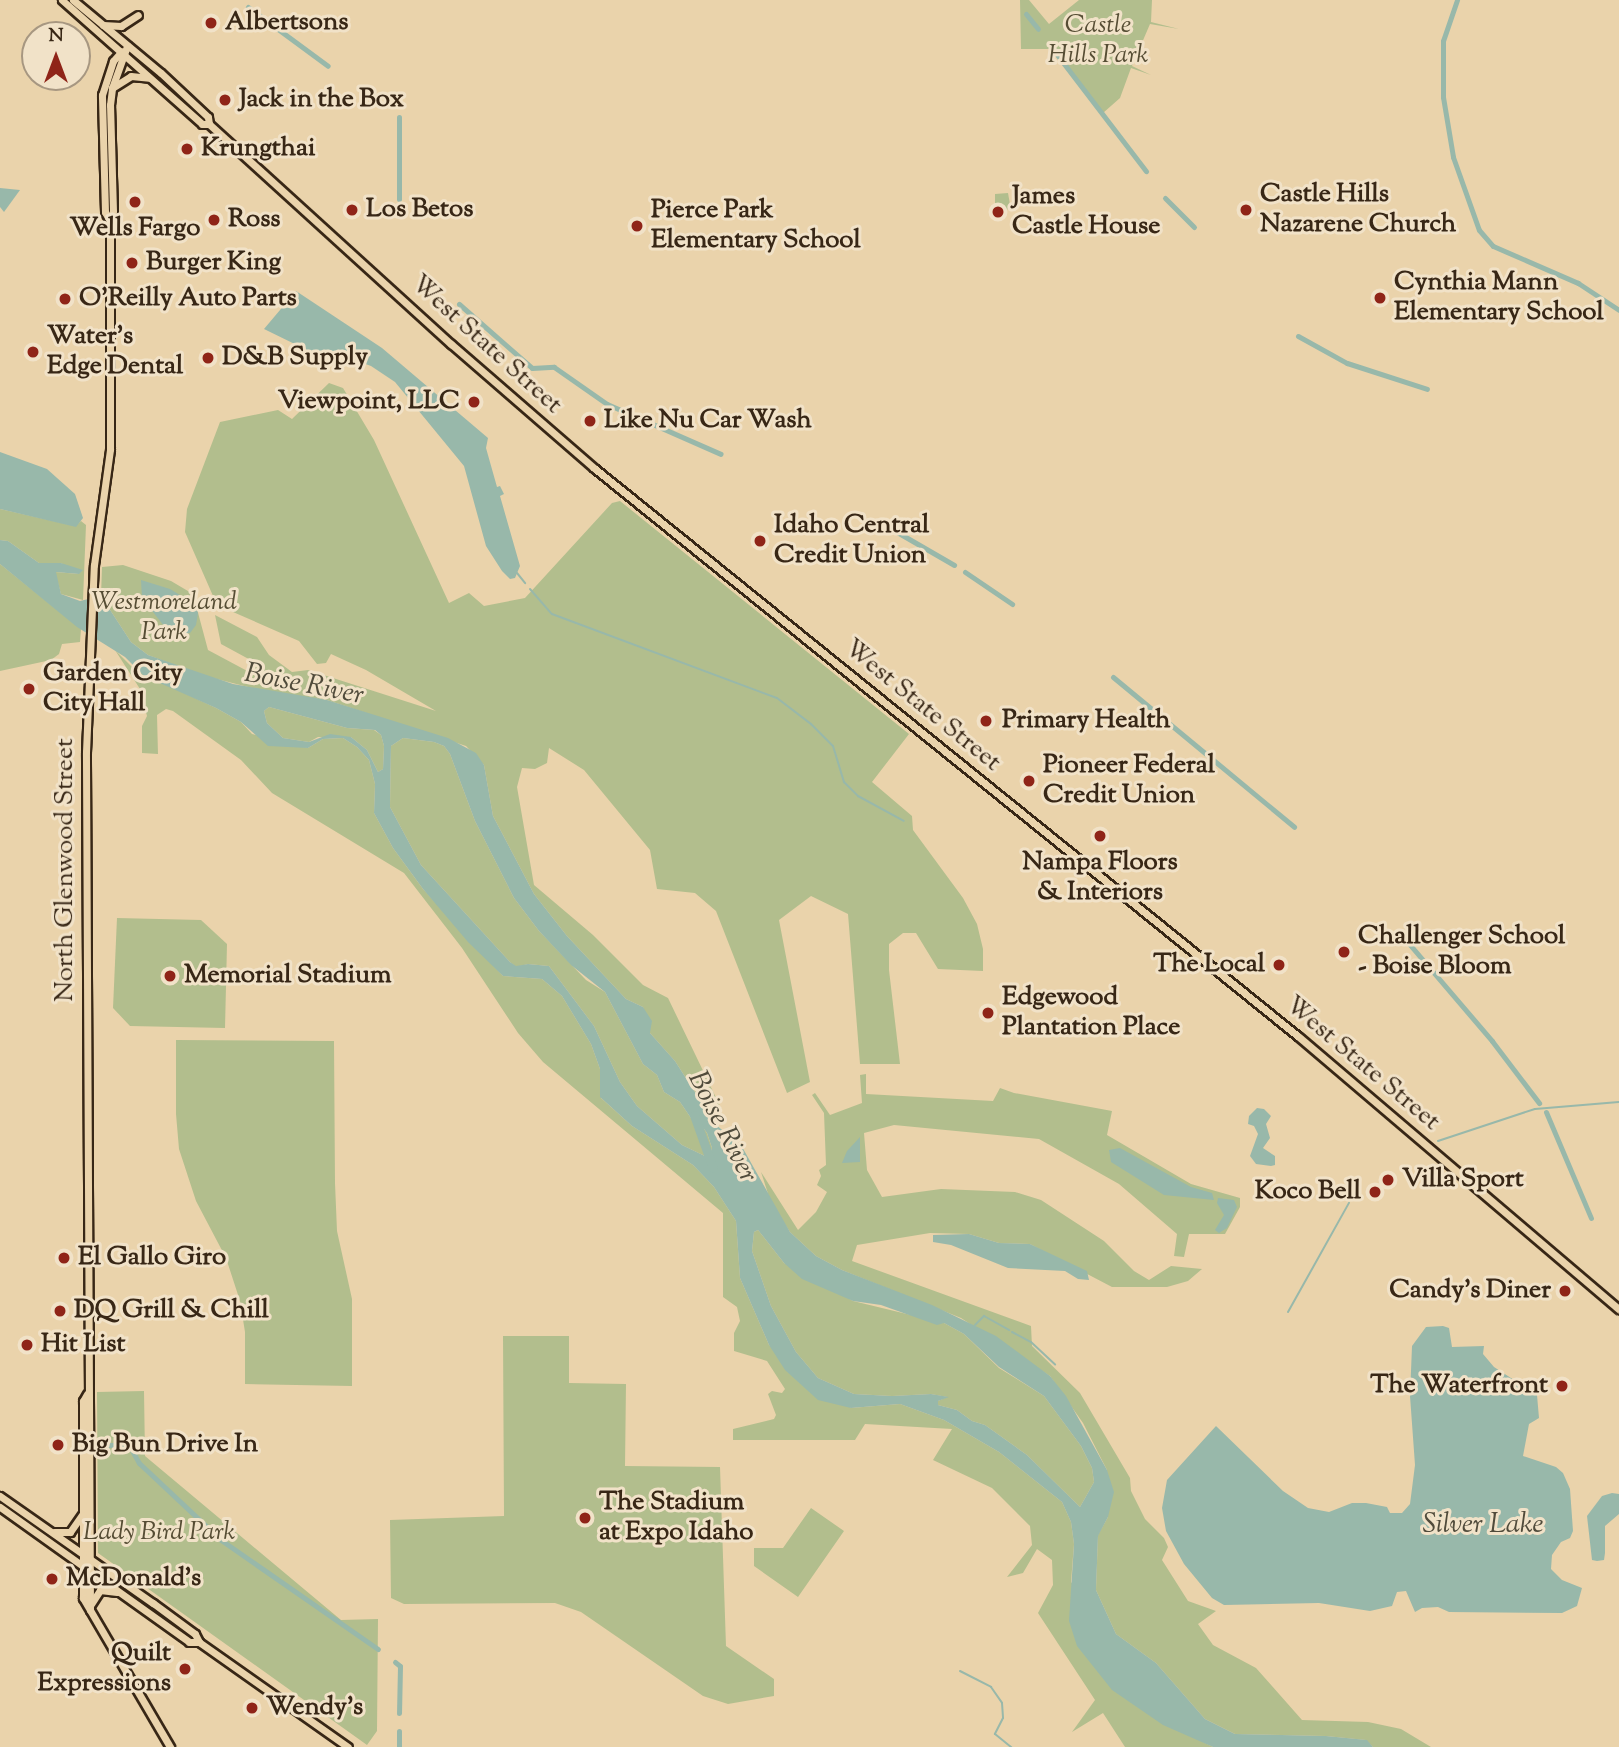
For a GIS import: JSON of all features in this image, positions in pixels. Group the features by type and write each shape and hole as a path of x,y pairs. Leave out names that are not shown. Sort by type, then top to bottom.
{"main road":[{"name":"West State Street","path":"62,0 202,124 209,124"},
{"name":"West State Street","path":"73,0 208,117 209,124 451,344 594,468 1293,1032 1619,1309"},
{"path":"102,25 121,26 138,15"},
{"name":"North Glenwood Street","path":"91,1608 85,1607 81,1564 83,1401 87,1394 86,804 94,565 110,449 110,222 113,211 111,88 127,46"},
{"name":"North Glenwood Street","path":"110,222 105,212 102,95 113,61 122,54"},
{"path":"111,88 131,76 150,78"},
{"name":"North Glenwood Street","path":"87,1394 91,1399 91,1608 170,1747"},
{"path":"0,1496 82,1552 195,1634 199,1642 348,1747"},
{"path":"0,1507 189,1642 199,1642"},
{"path":"52,1531 70,1532 83,1515"},
{"path":"91,1608 100,1590 122,1593"}],"green space":[{"name":"Castle Hills Park","path":"1020,0 1029,0 1049,24 1079,0 1152,0 1151,22 1179,29 1150,24 1132,66 1151,75 1131,68 1120,98 1103,113 1053,49 1021,49"},
{"path":"1008,193 1011,210 995,207 995,194"},
{"name":"Westmoreland Park","path":"329,383 343,388 374,440 449,603 469,593 484,606 525,598 612,503 620,501 909,734 872,782 912,816 913,830 963,898 977,924 983,949 983,971 938,969 916,933 903,933 889,944 889,970 900,1064 860,1064 848,914 811,896 779,920 810,1082 787,1093 716,911 695,893 657,889 650,850 584,770 549,748 547,763 535,769 522,768 517,787 534,885 593,935 643,985 668,998 722,1110 716,1125 675,1061 650,1033 643,1007 626,999 567,936 534,894 493,816 484,765 466,746 327,700 268,692 205,676 148,655 131,642 101,596 102,567 123,565 171,581 193,594 208,650 251,673 256,663 221,644 215,615 257,637 269,655 292,672 308,670 436,711 366,670 331,654 326,663 317,664 299,641 217,605 185,532 187,509 220,422 278,410 292,419"},
{"path":"0,509 75,526 81,521 86,525 83,600 61,594 55,572 79,574 61,563 39,563 8,541 0,540"},
{"path":"0,564 81,629 80,642 62,644 59,654 51,660 0,671"},
{"path":"115,650 135,670 216,708 241,722 252,734 308,748 323,739 343,738 357,747 369,760 375,784 374,813 393,848 423,889 503,976 542,979 562,996 591,1044 600,1069 601,1098 632,1126 693,1165 714,1187 736,1221 740,1278 769,1345 851,1408 900,1404 944,1420 999,1452 1062,1502 1071,1522 1074,1544 1071,1582 1203,1742 1213,1747 1125,1747 1103,1713 1072,1732 1095,1700 1038,1613 1053,1585 1052,1560 1037,1549 1023,1573 1007,1577 1032,1545 1030,1526 992,1488 933,1460 952,1429 865,1424 855,1440 733,1440 733,1429 774,1419 776,1415 768,1394 772,1391 782,1393 785,1389 767,1361 734,1351 734,1333 740,1321 737,1307 723,1297 723,1213 543,1062 518,1033 462,948 404,873 272,793 241,760 173,711 166,709 157,715 158,754 142,753 142,726 147,716 140,689"},
{"path":"269,707 347,728 374,730 381,735 384,746 383,769 378,772 367,750 351,737 318,737 309,742 283,738 267,723 264,711"},
{"path":"403,738 434,742 444,746 450,754 475,821 514,898 539,931 586,980 605,992 643,1064 657,1075 664,1092 680,1102 697,1127 701,1125 707,1133 712,1148 709,1158 682,1145 637,1106 620,1082 594,1026 549,966 528,964 516,967 421,865 390,807 391,746"},
{"name":"Memorial Stadium","path":"117,918 201,920 227,944 225,1028 130,1026 113,1008"},
{"path":"176,1040 334,1041 337,1231 352,1299 352,1386 245,1384 245,1332 240,1301 226,1258 196,1201 179,1149"},
{"path":"866,1074 866,1094 993,1101 1000,1088 1112,1111 1107,1135 1191,1184 1240,1198 1240,1207 1225,1234 1189,1234 1184,1257 1174,1256 1177,1234 1119,1184 1039,1139 894,1125 864,1133 867,1170 882,1197 941,1189 1015,1192 1041,1200 1104,1241 1134,1271 1149,1280 1171,1266 1202,1269 1188,1281 1167,1287 1112,1287 1030,1244 999,1243 969,1234 930,1233 857,1245 852,1261 1031,1326 1032,1346 1080,1393 1130,1478 1131,1491 1145,1519 1164,1538 1168,1547 1162,1560 1188,1601 1216,1611 1198,1624 1213,1645 1256,1668 1302,1720 1368,1722 1401,1729 1431,1747 1373,1747 1366,1740 1326,1736 1235,1734 1205,1719 1156,1663 1116,1634 1096,1590 1098,1535 1108,1517 1107,1470 1083,1423 1050,1376 961,1318 842,1270 816,1256 790,1232 771,1203 761,1172 798,1230 816,1212 827,1192 817,1185 821,1176 819,1170 826,1165 824,1113 812,1095 815,1093 830,1115 862,1103 860,1075"},
{"path":"758,1230 784,1263 853,1301 944,1323 964,1334 999,1368 1044,1396 1081,1446 1092,1468 1094,1482 1080,1507 1027,1455 985,1425 972,1421 957,1410 938,1405 938,1401 947,1397 931,1394 854,1394 818,1378 796,1352 771,1306 752,1251 754,1232"},
{"name":"The Stadium at Expo Idaho","path":"503,1336 569,1336 569,1383 626,1384 625,1466 720,1467 726,1646 774,1679 774,1696 728,1704 703,1696 581,1612 555,1603 404,1604 391,1598 390,1520 504,1516"},
{"name":"Lady Bird Park","path":"144,1391 145,1456 341,1620 378,1619 377,1731 367,1745 98,1553 97,1392"},
{"path":"811,1508 844,1531 798,1597 754,1566 754,1548 783,1548"}],"water":[{"path":"0,188 20,190 4,212 0,207"},
{"path":"296,291 382,348 488,438 486,448 497,487 500,486 504,494 500,496 520,566 515,578 510,579 502,571 486,546 464,466 395,382 371,366 338,354 309,351 264,329"},
{"path":"0,452 47,469 75,494 83,518 76,527 0,509"},
{"path":"0,540 8,541 39,563 61,563 83,570 79,574 56,572 61,594 80,601 101,596 131,642 148,655 233,684 327,700 448,738 476,753 484,765 493,816 534,894 567,936 626,999 643,1007 652,1021 650,1033 675,1061 716,1125 741,1145 790,1232 816,1256 842,1270 932,1305 996,1336 1050,1376 1066,1396 1107,1470 1114,1492 1108,1517 1098,1536 1096,1590 1116,1634 1156,1663 1205,1719 1235,1734 1326,1736 1367,1740 1373,1747 1213,1747 1163,1725 1112,1690 1077,1646 1069,1621 1074,1544 1071,1522 1062,1502 999,1452 944,1420 900,1404 851,1408 818,1400 785,1370 769,1345 740,1278 736,1221 714,1187 693,1165 632,1126 600,1097 600,1069 591,1044 562,996 542,979 503,976 468,942 423,889 393,848 374,813 375,784 369,760 357,747 343,738 323,739 308,748 268,746 241,722 144,676 125,657 77,627 0,564","holes":["269,707 347,728 375,730 381,735 384,746 383,769 378,772 367,750 351,737 330,734 309,742 283,738 267,723 264,711","403,738 444,746 450,754 475,821 514,898 539,931 571,965 605,992 643,1064 657,1075 664,1092 680,1102 697,1127 701,1125 707,1133 712,1148 709,1158 682,1145 637,1106 620,1082 594,1026 549,966 516,966 510,962 421,865 390,807 391,746","758,1230 784,1263 802,1279 853,1301 881,1305 937,1325 944,1323 964,1334 999,1367 1044,1396 1081,1446 1092,1468 1094,1482 1080,1507 1027,1455 985,1425 972,1421 957,1410 938,1405 938,1401 949,1397 931,1394 854,1394 818,1378 796,1352 771,1306 752,1251 754,1232"]},
{"path":"141,580 170,589 195,604 198,613 196,625 190,633 176,634 164,626 142,598"},
{"path":"1257,1108 1264,1109 1271,1116 1266,1124 1270,1138 1263,1148 1275,1156 1275,1165 1256,1164 1250,1156 1258,1134 1254,1126 1248,1124 1249,1116"},
{"path":"860,1137 860,1162 842,1163 847,1151"},
{"path":"1120,1148 1191,1187 1212,1193 1214,1200 1164,1195 1111,1162 1109,1150"},
{"path":"1218,1198 1234,1200 1237,1207 1227,1228 1219,1233 1215,1230 1224,1215 1217,1203"},
{"path":"969,1234 999,1243 1030,1244 1087,1271 1089,1280 1078,1279 1065,1271 1008,1268 951,1245 933,1242 933,1235"},
{"name":"Silver Lake","path":"1426,1327 1449,1328 1452,1347 1484,1346 1483,1354 1494,1367 1537,1395 1539,1418 1529,1424 1523,1456 1556,1467 1563,1473 1570,1489 1573,1531 1570,1538 1561,1542 1552,1555 1551,1569 1562,1580 1582,1588 1577,1606 1562,1613 1449,1612 1438,1607 1422,1608 1415,1612 1406,1591 1397,1592 1392,1606 1370,1611 1319,1603 1224,1605 1212,1598 1184,1564 1166,1531 1162,1508 1167,1480 1216,1426 1283,1491 1308,1508 1329,1512 1352,1503 1366,1503 1387,1507 1390,1513 1402,1513 1410,1504 1415,1465 1410,1396 1412,1346"},
{"path":"1619,1494 1619,1514 1605,1526 1604,1560 1592,1560 1587,1516 1602,1496"}],"waterway":[{"path":"1457,0 1443,41 1443,97 1453,157 1479,230 1493,246 1578,283 1619,310"},
{"path":"248,7 328,66"},
{"path":"1026,14 1038,29"},
{"path":"1055,52 1146,171"},
{"path":"399,117 399,199"},
{"path":"1165,198 1194,227"},
{"path":"459,304 532,368 554,367 607,404 721,454"},
{"path":"1298,336 1347,363 1427,389"},
{"path":"890,528 954,565"},
{"path":"965,572 1012,604"},
{"path":"517,573 525,583"},
{"path":"530,589 552,614 777,698 811,724 833,746 844,782 858,796 904,821"},
{"path":"1113,677 1294,827"},
{"path":"1405,939 1492,1041 1539,1103"},
{"path":"1438,1141 1535,1109 1619,1102"},
{"path":"1546,1112 1591,1218"},
{"name":"Boise River","path":"694,1115 713,1168"},
{"path":"1288,1312 1349,1203"},
{"path":"975,1325 984,1316 1009,1330"},
{"path":"1012,1332 1031,1342 1055,1364"},
{"path":"102,1445 129,1445 139,1463 221,1540 378,1649"},
{"path":"395,1662 400,1666 399,1713"},
{"path":"960,1671 991,1687 1002,1703 1003,1718 995,1734 1011,1747"},
{"path":"399,1731 399,1747"}],"place":[{"name":"Albertsons","path":"211,23"},
{"name":"Jack in the Box","path":"225,100"},
{"name":"Krungthai","path":"187,149"},
{"name":"Wells Fargo","path":"135,202"},
{"name":"Los Betos","path":"352,210"},
{"name":"Castle Hills Nazarene Church","path":"1246,210"},
{"name":"James Castle House","path":"998,212"},
{"name":"Ross","path":"214,220"},
{"name":"Pierce Park Elementary School","path":"637,226"},
{"name":"Burger King","path":"132,263"},
{"name":"Cynthia Mann Elementary School","path":"1380,298"},
{"name":"O'Reilly Auto Parts","path":"65,299"},
{"name":"Water's Edge Dental","path":"33,352"},
{"name":"D&B Supply","path":"208,358"},
{"name":"Viewpoint, LLC","path":"474,402"},
{"name":"Like Nu Car Wash","path":"590,421"},
{"name":"Idaho Central Credit Union","path":"760,541"},
{"name":"Garden City City Hall","path":"29,689"},
{"name":"Primary Health","path":"986,721"},
{"name":"Pioneer Federal Credit Union","path":"1029,781"},
{"name":"Nampa Floors & Interiors","path":"1100,836"},
{"name":"Challenger School - Boise Bloom","path":"1344,952"},
{"name":"The Local","path":"1279,965"},
{"name":"Memorial Stadium","path":"170,976"},
{"name":"Edgewood Plantation Place","path":"988,1013"},
{"name":"Villa Sport","path":"1388,1180"},
{"name":"Koco Bell","path":"1375,1192"},
{"name":"El Gallo Giro","path":"64,1258"},
{"name":"Candy's Diner","path":"1565,1291"},
{"name":"DQ Grill & Chill","path":"60,1311"},
{"name":"Hit List","path":"27,1345"},
{"name":"The Waterfront","path":"1562,1386"},
{"name":"Big Bun Drive In","path":"58,1445"},
{"name":"The Stadium at Expo Idaho","path":"585,1518"},
{"name":"McDonald's","path":"52,1579"},
{"name":"Quilt Expressions","path":"185,1669"},
{"name":"Wendy's","path":"252,1708"}]}
